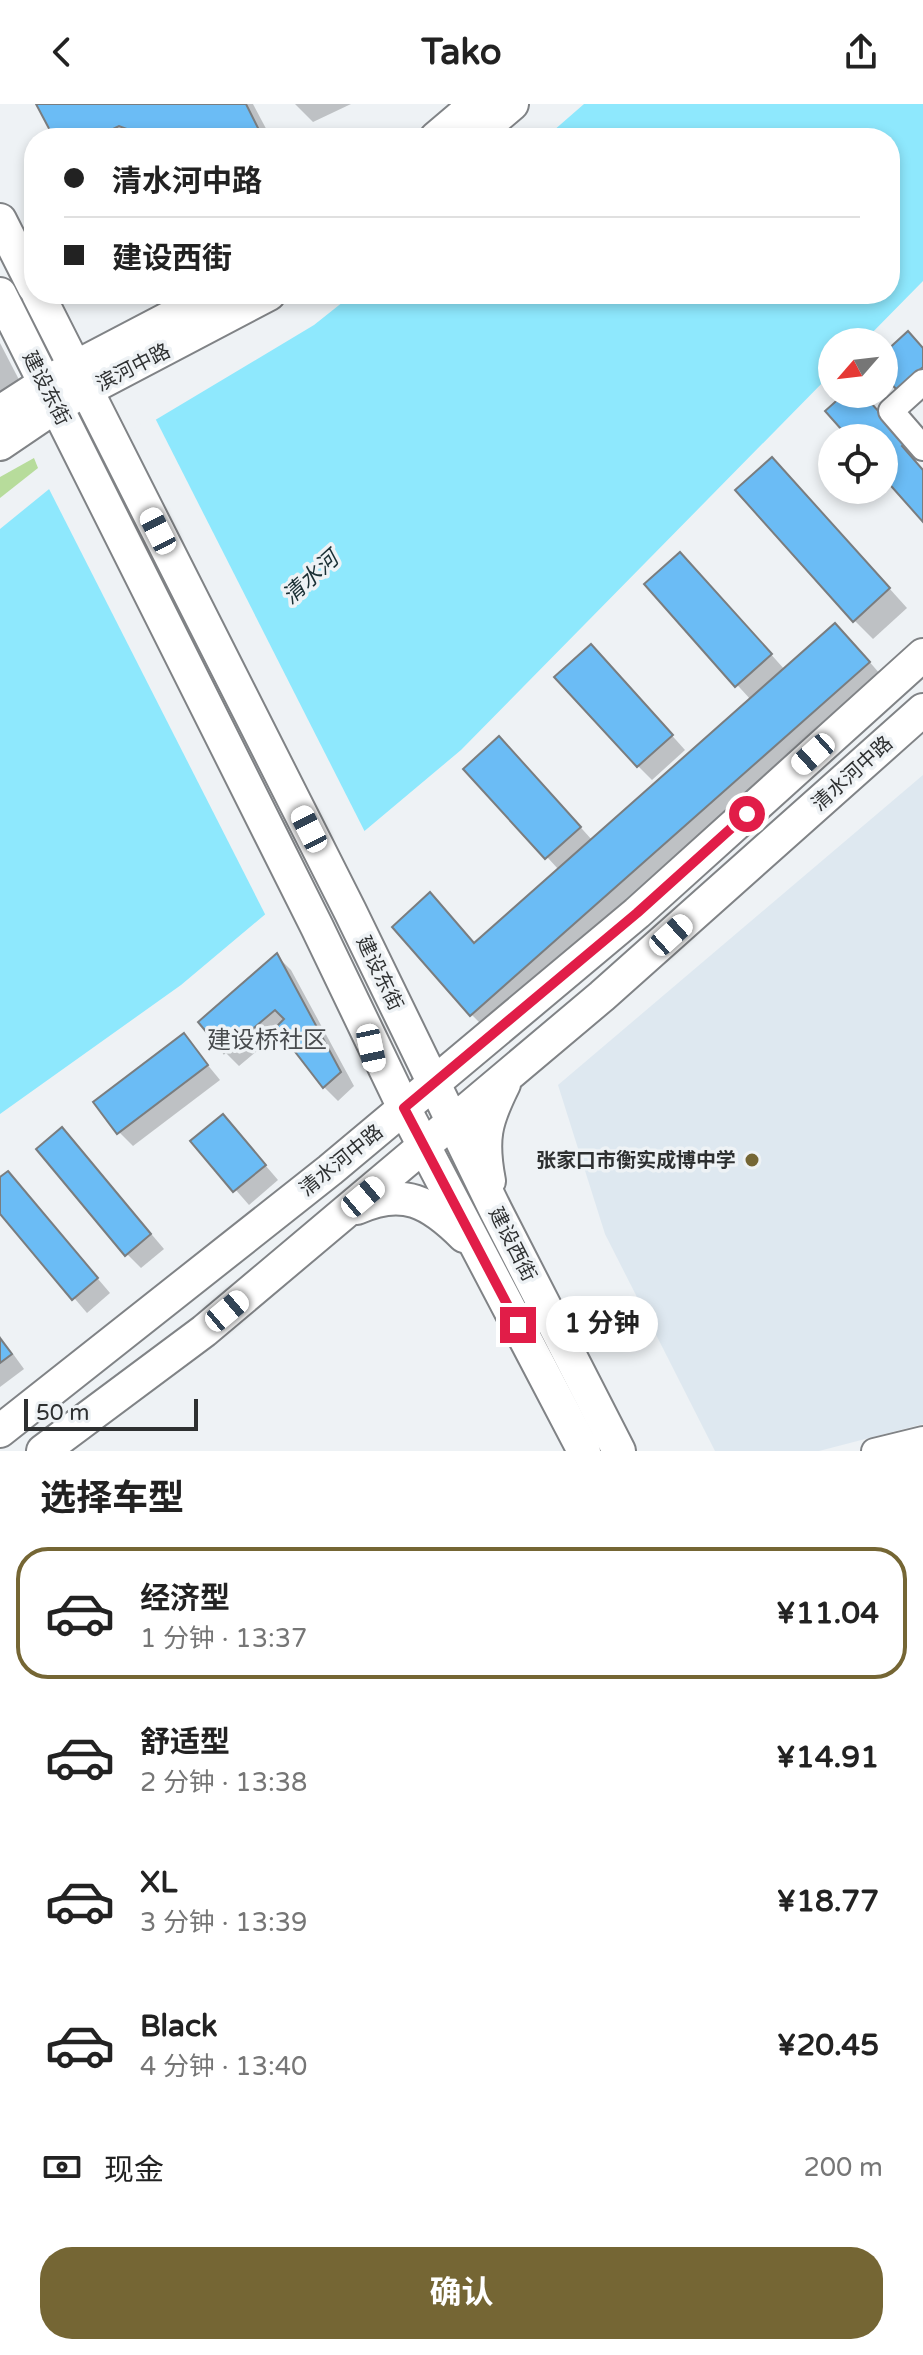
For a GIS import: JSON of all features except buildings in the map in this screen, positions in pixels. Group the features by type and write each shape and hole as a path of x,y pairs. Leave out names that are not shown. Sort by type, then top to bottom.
{"main road":[{"path":"448,128 476,104"},
{"path":"484,128 512,104"},
{"path":"0,220 24,267"},
{"name":"建设东街","path":"0,294 317,927 404,1108"},
{"name":"建设东街","path":"43,304 350,911 452,1122"},
{"name":"滨河中路","path":"81,379 199,304"},
{"name":"滨河中路","path":"0,412 50,394 247,304"},
{"name":"滨河中路","path":"0,444 50,394"},
{"name":"清水河中路","path":"0,1431 354,1150 637,913 923,655"},
{"name":"清水河中路","path":"43,1451 204,1331 424,1146 602,996 923,710"},
{"path":"396,1006 430,1044 445,1053 463,1052 485,1040"},
{"path":"354,1150 377,1093 367,1031"},
{"path":"496,1211 483,1150 492,1108 508,1075"},
{"name":"建设西街","path":"404,1108 584,1451"},
{"name":"建设西街","path":"452,1122 619,1451"},
{"path":"343,1214 379,1198 403,1199 427,1205 446,1218 478,1249"}],"street":[{"path":"923,382 891,411 923,448"},
{"path":"874,1451 923,1439"}],"shaded area":[{"name":"张家口市衡实成博中学","path":"923,775 923,1424 819,1451 715,1451 605,1234 558,1085"}],"green space":[{"path":"34,458 38,468 0,498 0,477"}],"water":[{"name":"清水河","path":"584,104 923,104 923,281 877,328 818,328 818,387 461,750 181,985 0,1114 0,529 75,468 314,325 340,304 900,304 900,128 556,128"}],"pier":[{"path":"154,416 366,834 267,918 47,485 73,464"}],"place":[{"name":"张家口市衡实成博中学","path":"752,1160"}],"district":[{"name":"建设桥社区","path":"267,1040"}],"route":[{"path":"518,1325 404,1108 637,913 747,814"}]}
